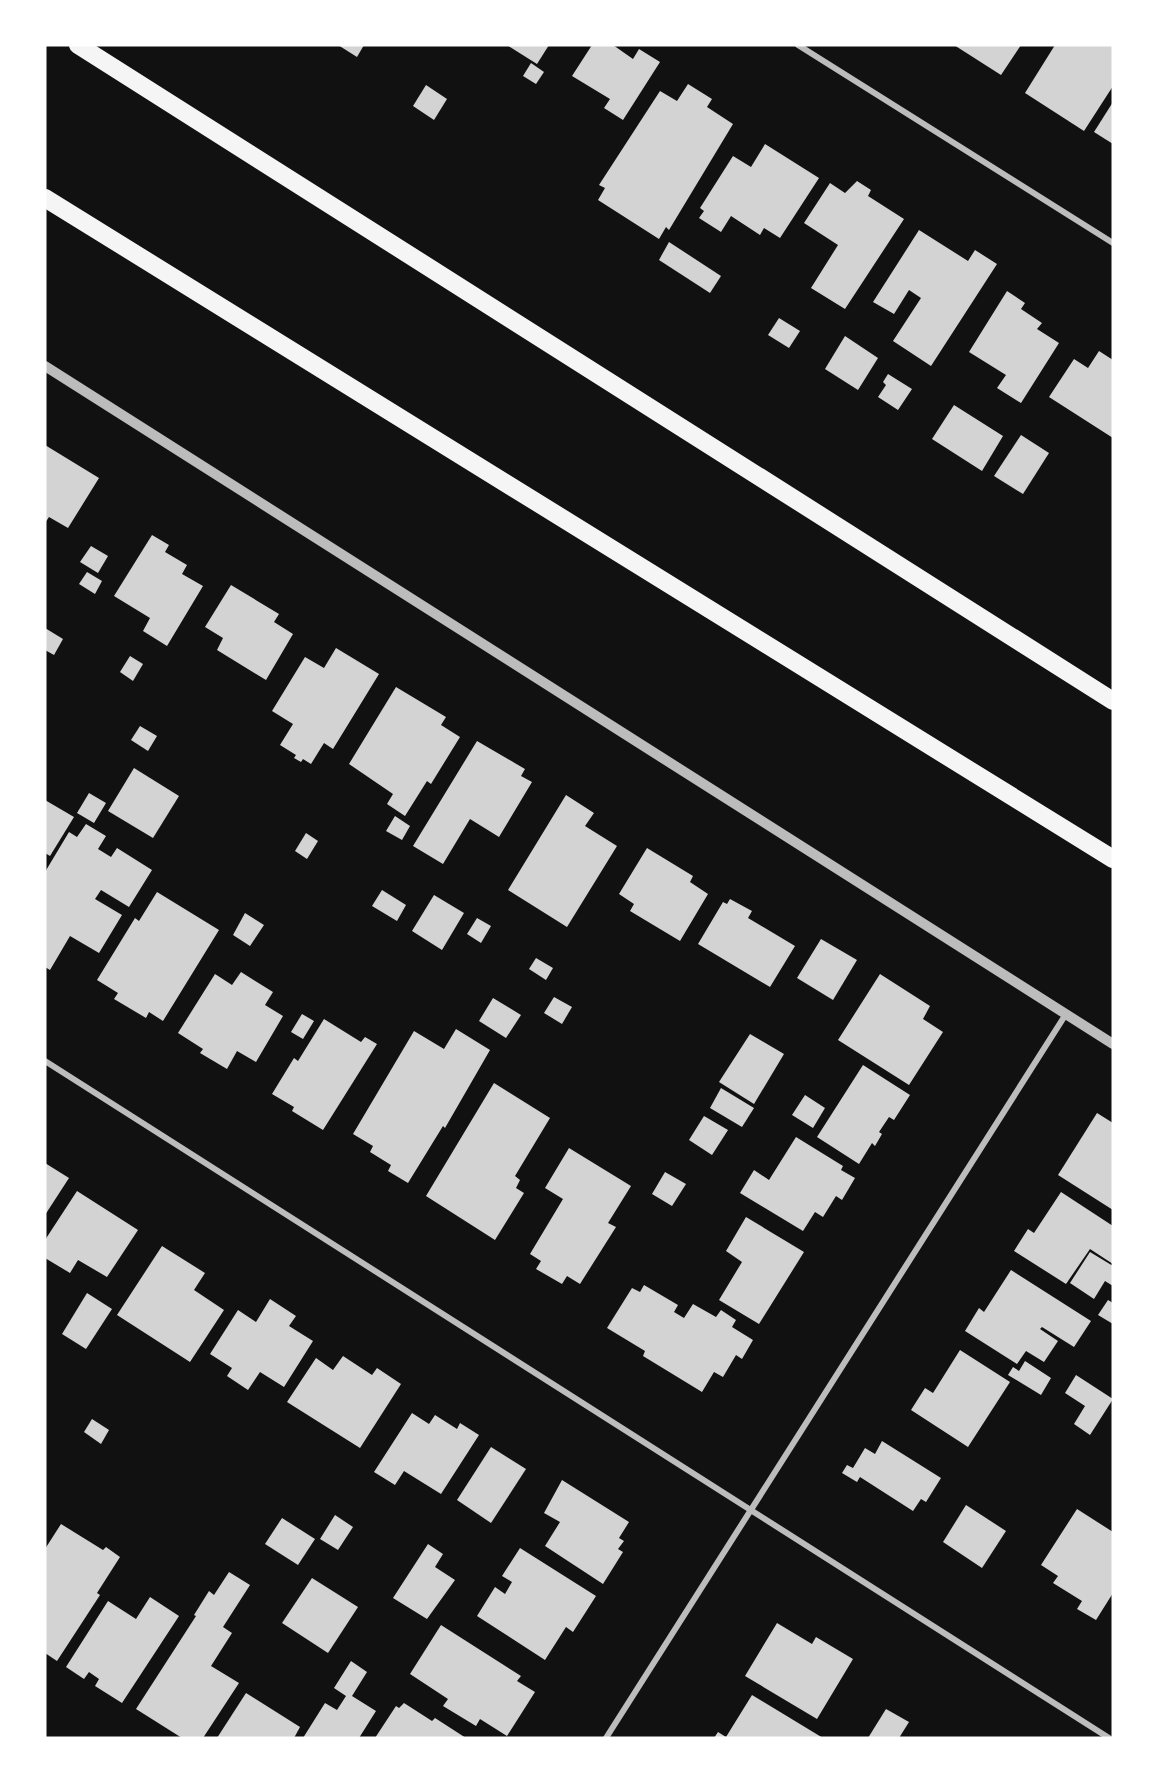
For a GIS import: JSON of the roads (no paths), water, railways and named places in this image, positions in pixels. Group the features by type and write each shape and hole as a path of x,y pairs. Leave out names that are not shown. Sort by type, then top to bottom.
{"highway":[{"path":"78,45 1113,701"},
{"path":"45,198 1113,859"}],"street":[{"path":"798,45 1113,243"},
{"path":"45,366 1113,1044"},
{"path":"606,1738 1066,1014"},
{"path":"45,1061 1109,1738"}]}
